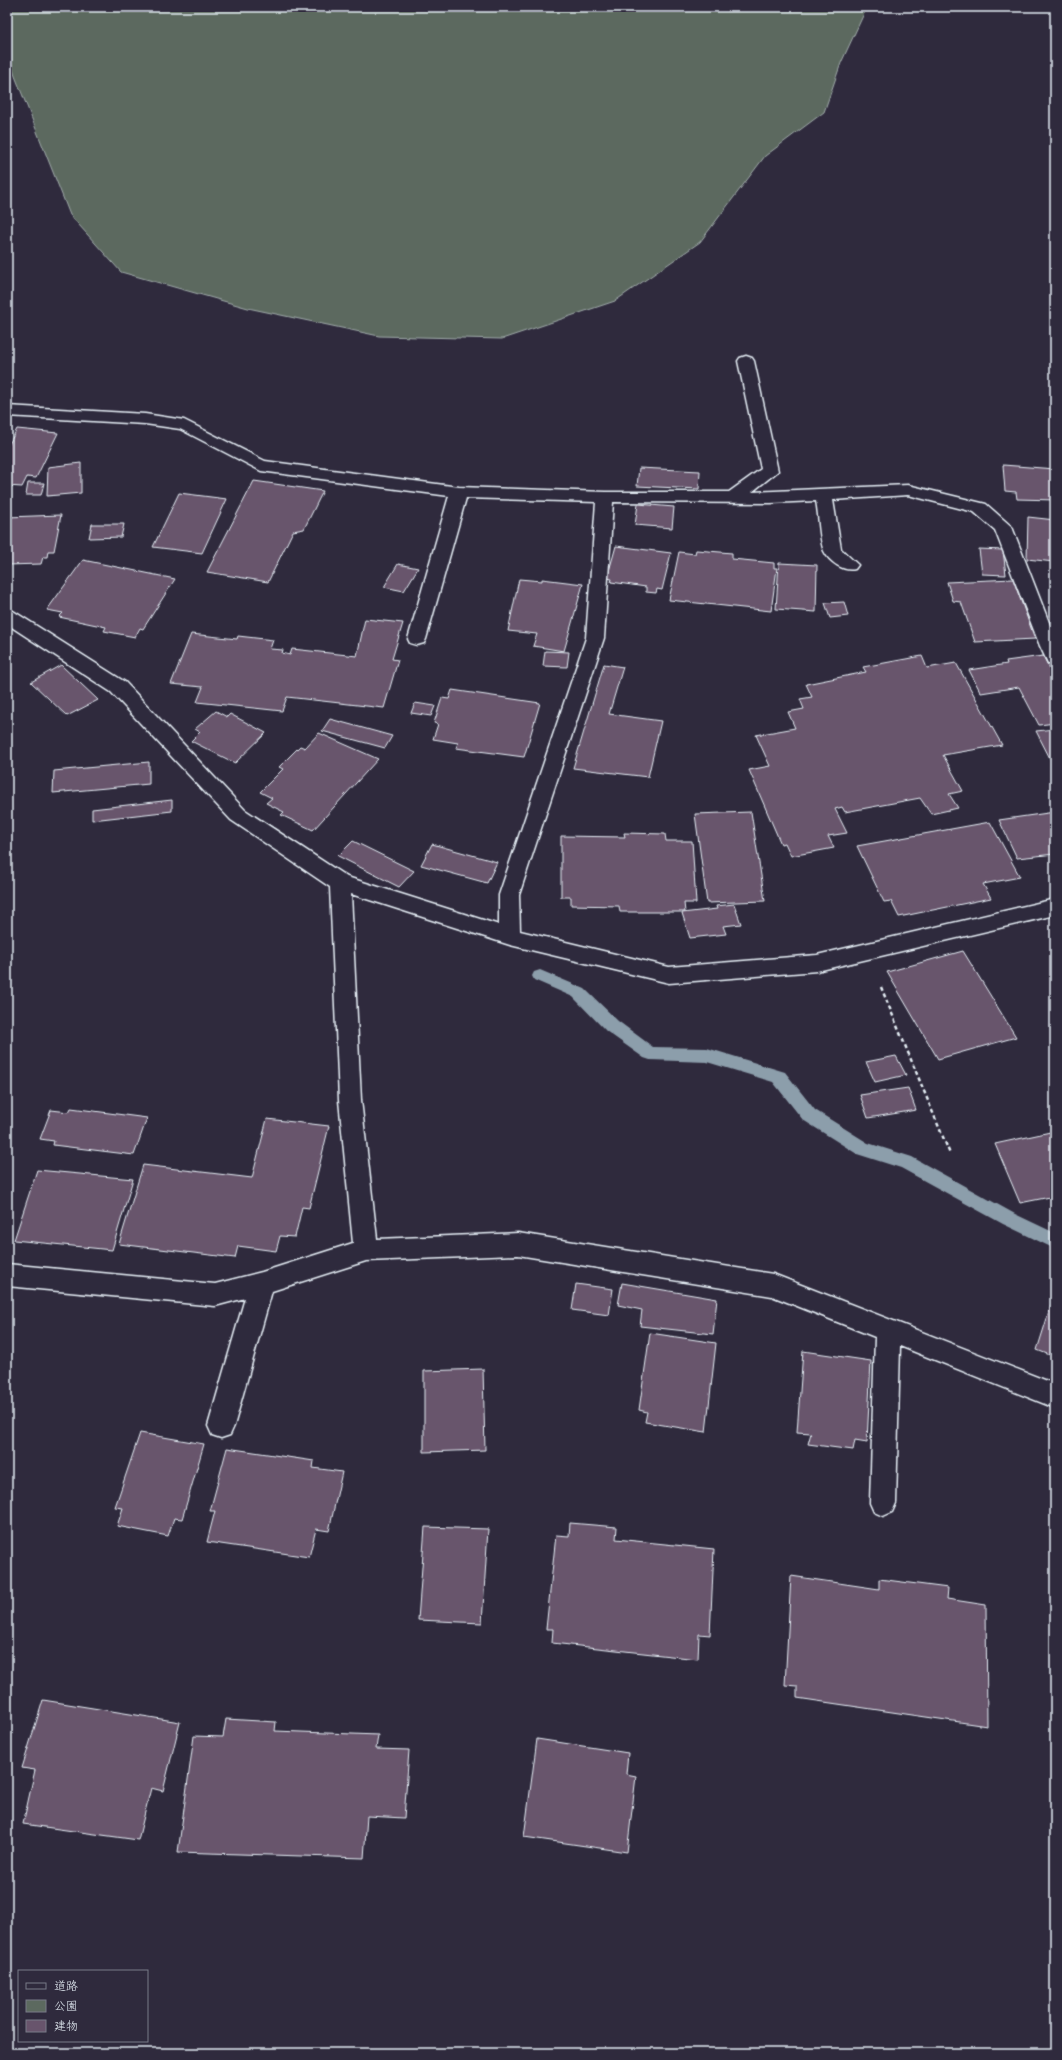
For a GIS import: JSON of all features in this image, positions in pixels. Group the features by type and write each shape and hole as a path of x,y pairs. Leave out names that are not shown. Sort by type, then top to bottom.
{"street":[{"path":"734,498 770,471 746,361"},
{"path":"7,411 145,418 184,425 261,466 459,492 605,497 771,498 908,490 980,508 1004,527 1049,646 1055,658"},
{"path":"417,639 459,492"},
{"path":"824,494 833,551 849,565"},
{"path":"510,937 509,895 595,638 605,497"},
{"path":"7,615 118,688 238,815 340,883 510,937 669,975 817,963 1055,907"},
{"path":"340,883 350,1100 366,1250"},
{"path":"7,1275 215,1294 262,1283 366,1250 518,1244 773,1285 1055,1396"},
{"path":"222,1426 262,1283"},
{"path":"883,1503 888,1330"}],"path":[{"path":"866,951 950,1154"}],"green space":[{"path":"7,7 867,7 841,63 824,112 765,156 700,242 615,301 502,339 379,336 248,308 121,272 70,215 15,76 7,50"}],"building":[{"path":"17,429 58,433 36,478 27,477 22,487 7,486 7,448"},
{"path":"81,463 81,493 47,496 48,467"},
{"path":"1003,465 1055,469 1055,500 1017,499 1016,492 1005,491"},
{"path":"639,468 700,471 699,489 637,486"},
{"path":"254,481 323,491 304,529 293,531 268,582 207,572"},
{"path":"28,483 44,483 41,495 26,495"},
{"path":"179,493 227,499 202,553 153,547"},
{"path":"638,504 674,507 672,528 635,525"},
{"path":"61,515 54,551 48,551 47,557 43,557 41,564 7,565 7,517"},
{"path":"1028,517 1055,520 1055,565 1054,562 1027,559"},
{"path":"92,524 124,524 121,537 89,538"},
{"path":"616,546 671,553 662,590 657,589 656,593 646,592 646,587 611,582 612,579 607,578"},
{"path":"979,549 1003,550 1006,575 982,574"},
{"path":"696,550 732,553 732,559 774,563 774,568 777,568 771,611 669,600 679,552 695,554"},
{"path":"83,560 175,579 143,629 140,628 135,637 104,631 106,627 59,617 63,613 47,610"},
{"path":"779,563 817,565 816,612 776,609"},
{"path":"398,564 418,568 404,591 384,587"},
{"path":"519,579 542,581 542,579 583,584 564,651 533,646 537,634 508,631"},
{"path":"1013,579 1035,639 975,642 961,602 953,601 947,582"},
{"path":"844,602 848,616 830,618 825,603"},
{"path":"365,619 403,623 392,659 398,660 384,708 287,697 282,711 197,702 203,687 171,684 191,634 237,639 238,636 273,640 270,649 283,650 282,653 290,655 292,649 357,656"},
{"path":"545,651 569,652 567,667 543,666"},
{"path":"922,656 927,668 956,663 1002,745 943,755 963,791 949,794 958,808 931,814 920,798 845,812 842,807 835,809 847,833 828,836 834,848 791,856 785,843 781,844 749,770 770,766 756,735 795,728 788,712 804,709 800,699 812,697 806,684 866,672 863,667"},
{"path":"1043,656 1055,679 1055,723 1039,725 1019,687 981,693 969,670 1007,664 1006,661"},
{"path":"604,664 623,667 609,714 661,721 648,777 573,768"},
{"path":"61,665 98,700 67,716 31,682"},
{"path":"452,690 540,703 524,757 456,748 458,743 433,739 438,724 434,723 442,698 449,699"},
{"path":"415,703 435,706 431,716 411,713"},
{"path":"216,711 227,717 230,714 266,733 235,763 191,741 200,732 195,729"},
{"path":"330,719 392,736 385,748 322,731"},
{"path":"1055,729 1055,768 1036,731"},
{"path":"319,733 378,759 313,830 281,815 284,812 266,803 272,798 260,792 283,769 279,767 300,746 305,748"},
{"path":"149,762 149,784 53,793 54,771"},
{"path":"172,800 172,811 92,820 92,809"},
{"path":"751,812 765,901 707,903 695,814"},
{"path":"1055,812 1055,854 1017,858 999,820"},
{"path":"990,822 1020,877 983,884 991,898 899,917 891,901 884,902 857,846"},
{"path":"624,833 665,834 666,841 692,841 696,903 684,903 685,912 620,912 619,906 571,905 571,897 561,897 561,836 625,837"},
{"path":"353,841 414,871 399,887 338,856"},
{"path":"432,844 497,862 487,883 421,865"},
{"path":"734,904 741,924 723,926 726,934 690,938 682,913 717,909 716,906"},
{"path":"963,951 1016,1037 938,1059 887,972"},
{"path":"896,1056 906,1075 875,1082 866,1062"},
{"path":"908,1088 916,1110 868,1118 860,1095"},
{"path":"71,1108 147,1118 134,1155 53,1145 54,1141 40,1139 51,1110 69,1112"},
{"path":"267,1119 329,1126 309,1208 302,1207 295,1237 280,1236 276,1251 238,1246 235,1258 119,1244 143,1165 252,1178"},
{"path":"1055,1131 1055,1196 1020,1203 995,1144"},
{"path":"37,1170 133,1179 112,1250 14,1240"},
{"path":"622,1283 717,1299 713,1334 640,1326 642,1310 618,1305"},
{"path":"576,1284 613,1289 609,1315 572,1310"},
{"path":"1055,1293 1055,1357 1037,1350"},
{"path":"650,1333 716,1343 706,1432 645,1422 647,1412 639,1410"},
{"path":"803,1351 871,1361 867,1442 855,1440 853,1450 808,1444 811,1433 797,1432"},
{"path":"483,1369 485,1450 424,1452 424,1371"},
{"path":"140,1433 204,1444 182,1519 174,1518 168,1536 117,1526 123,1508 115,1507"},
{"path":"227,1448 314,1461 313,1468 342,1472 329,1531 316,1529 309,1557 207,1542 215,1511 210,1511"},
{"path":"570,1523 617,1527 616,1539 714,1549 710,1635 699,1634 698,1659 552,1643 553,1629 546,1629 556,1535 569,1536"},
{"path":"425,1527 488,1529 482,1623 418,1620"},
{"path":"791,1576 879,1589 879,1579 948,1588 947,1599 986,1605 987,1726 797,1698 797,1686 785,1685"},
{"path":"43,1700 180,1722 163,1791 151,1788 138,1840 23,1824 35,1770 22,1768"},
{"path":"226,1719 276,1722 275,1731 378,1735 376,1749 409,1750 404,1818 367,1816 364,1858 178,1852 194,1736 223,1737"},
{"path":"537,1739 628,1753 626,1774 636,1776 627,1852 524,1837"}],"waterway":[{"path":"540,976 579,993 612,1026 650,1053 707,1055 779,1077 809,1115 863,1149 906,1162 1009,1219 1055,1241"}]}
